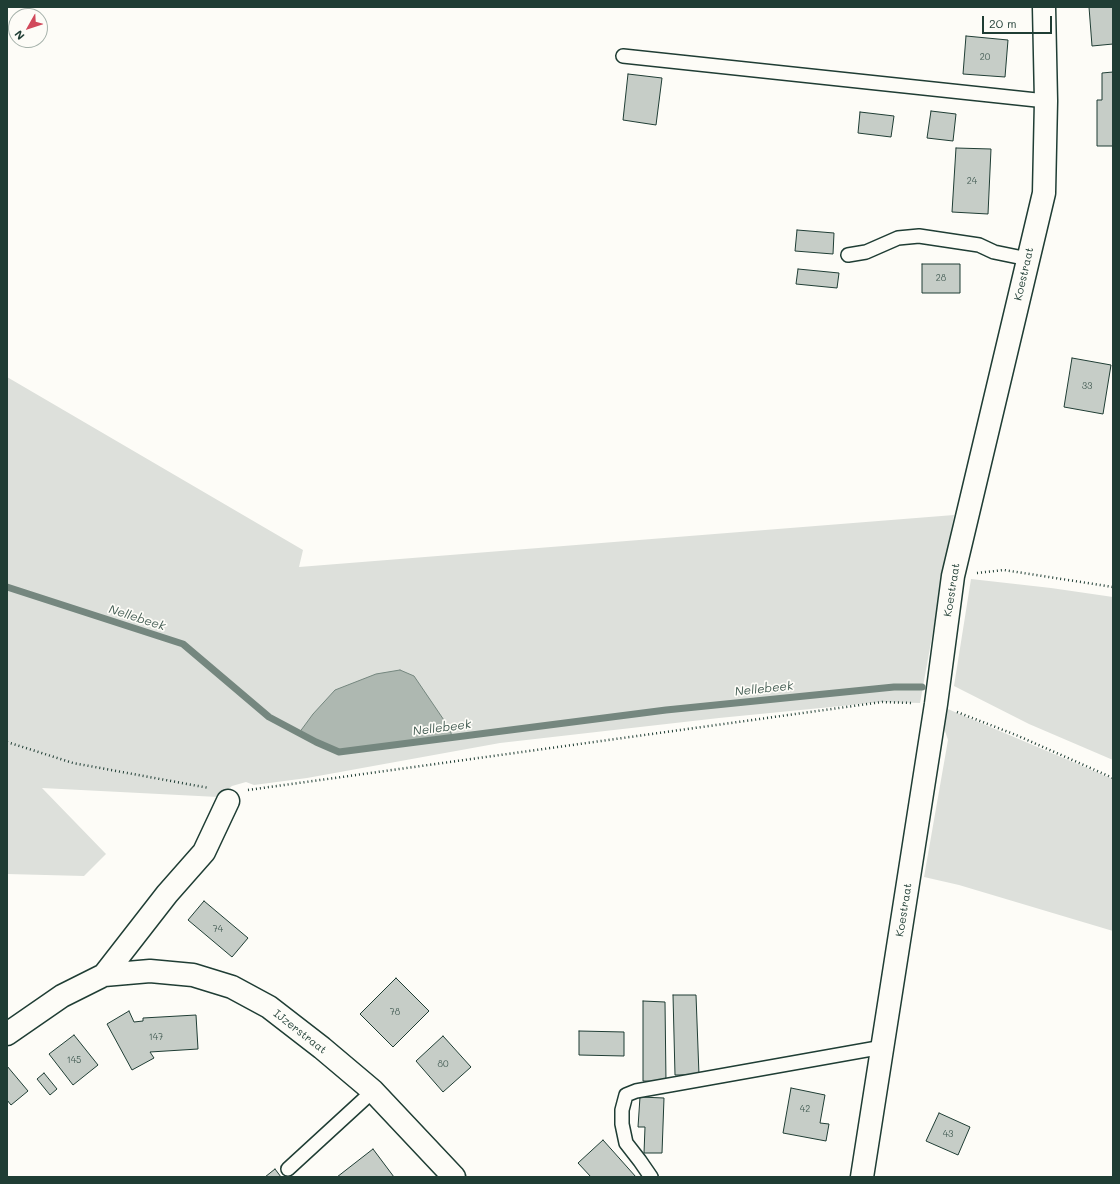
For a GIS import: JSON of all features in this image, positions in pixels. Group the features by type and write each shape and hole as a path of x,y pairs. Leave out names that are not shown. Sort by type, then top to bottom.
{"street":[{"name":"Koestraat","path":"862,1177 936,704 953,576 1044,193 1046,101 1044,7"},
{"name":"IJzerstraat","path":"104,975 167,894 204,852 228,801"},
{"name":"IJzerstraat","path":"7,1034 62,996 104,975 150,971 193,975 232,987 269,1007 322,1048 373,1091 454,1177"}],"lane":[{"path":"623,56 1046,101"},
{"path":"848,255 866,252 898,238 919,236 979,245 994,252 1028,259"},
{"path":"651,1177 626,1143 622,1124 622,1110 626,1095 636,1091 883,1047"},
{"path":"288,1169 373,1091"}],"path":[{"path":"953,576 1004,570 1113,587"},
{"path":"7,742 73,763 210,788 228,801 244,791 882,702 936,704 1016,735 1113,778"}],"shaded area":[{"path":"7,377 303,550 299,567 954,515 920,703 882,702 719,718 500,743 307,778 254,785 246,782 232,786 218,797 42,788 106,854 84,876 7,874"},
{"path":"971,579 1113,597 1113,760 1029,724 954,686"},
{"path":"936,704 1113,779 1113,931 959,885 924,877 948,740"}],"water":[{"path":"400,670 414,676 450,729 452,737 339,752 299,733 313,714 335,690 376,674"}],"building":[{"path":"1089,7 1113,7 1113,44 1092,46"},
{"path":"966,36 1008,40 1005,77 963,74"},
{"path":"1113,72 1113,146 1097,146 1097,100 1102,100 1102,73"},
{"path":"628,74 662,78 656,125 623,120"},
{"path":"931,111 956,114 953,141 927,138"},
{"path":"860,112 894,116 891,137 858,133"},
{"path":"956,148 991,149 988,214 952,212"},
{"path":"797,230 834,233 833,254 795,251"},
{"path":"922,264 960,264 960,293 922,293"},
{"path":"798,269 839,273 837,288 796,284"},
{"path":"1072,358 1111,365 1103,414 1064,407"},
{"path":"204,901 248,938 232,957 188,920"},
{"path":"396,978 429,1011 393,1047 360,1014"},
{"path":"673,995 696,995 699,1075 675,1075"},
{"path":"643,1001 665,1002 666,1082 643,1081"},
{"path":"129,1011 134,1022 143,1021 143,1018 196,1015 198,1049 150,1052 154,1058 132,1070 107,1024"},
{"path":"579,1031 624,1032 624,1056 579,1055"},
{"path":"74,1035 98,1065 73,1085 49,1054"},
{"path":"443,1036 471,1067 443,1092 416,1061"},
{"path":"7,1066 28,1091 11,1105 7,1100"},
{"path":"44,1073 57,1089 50,1095 37,1079"},
{"path":"791,1088 825,1095 820,1123 829,1124 826,1141 783,1133"},
{"path":"640,1097 664,1098 662,1153 644,1153 645,1127 638,1127"},
{"path":"939,1113 970,1127 958,1155 926,1141"},
{"path":"603,1140 636,1177 591,1177 578,1163"},
{"path":"373,1149 394,1177 337,1177"},
{"path":"275,1169 281,1177 265,1177"}],"waterway":[{"name":"Nellebeek","path":"7,587 183,644 269,717 316,742 339,752 666,710 894,687 922,687"}]}
